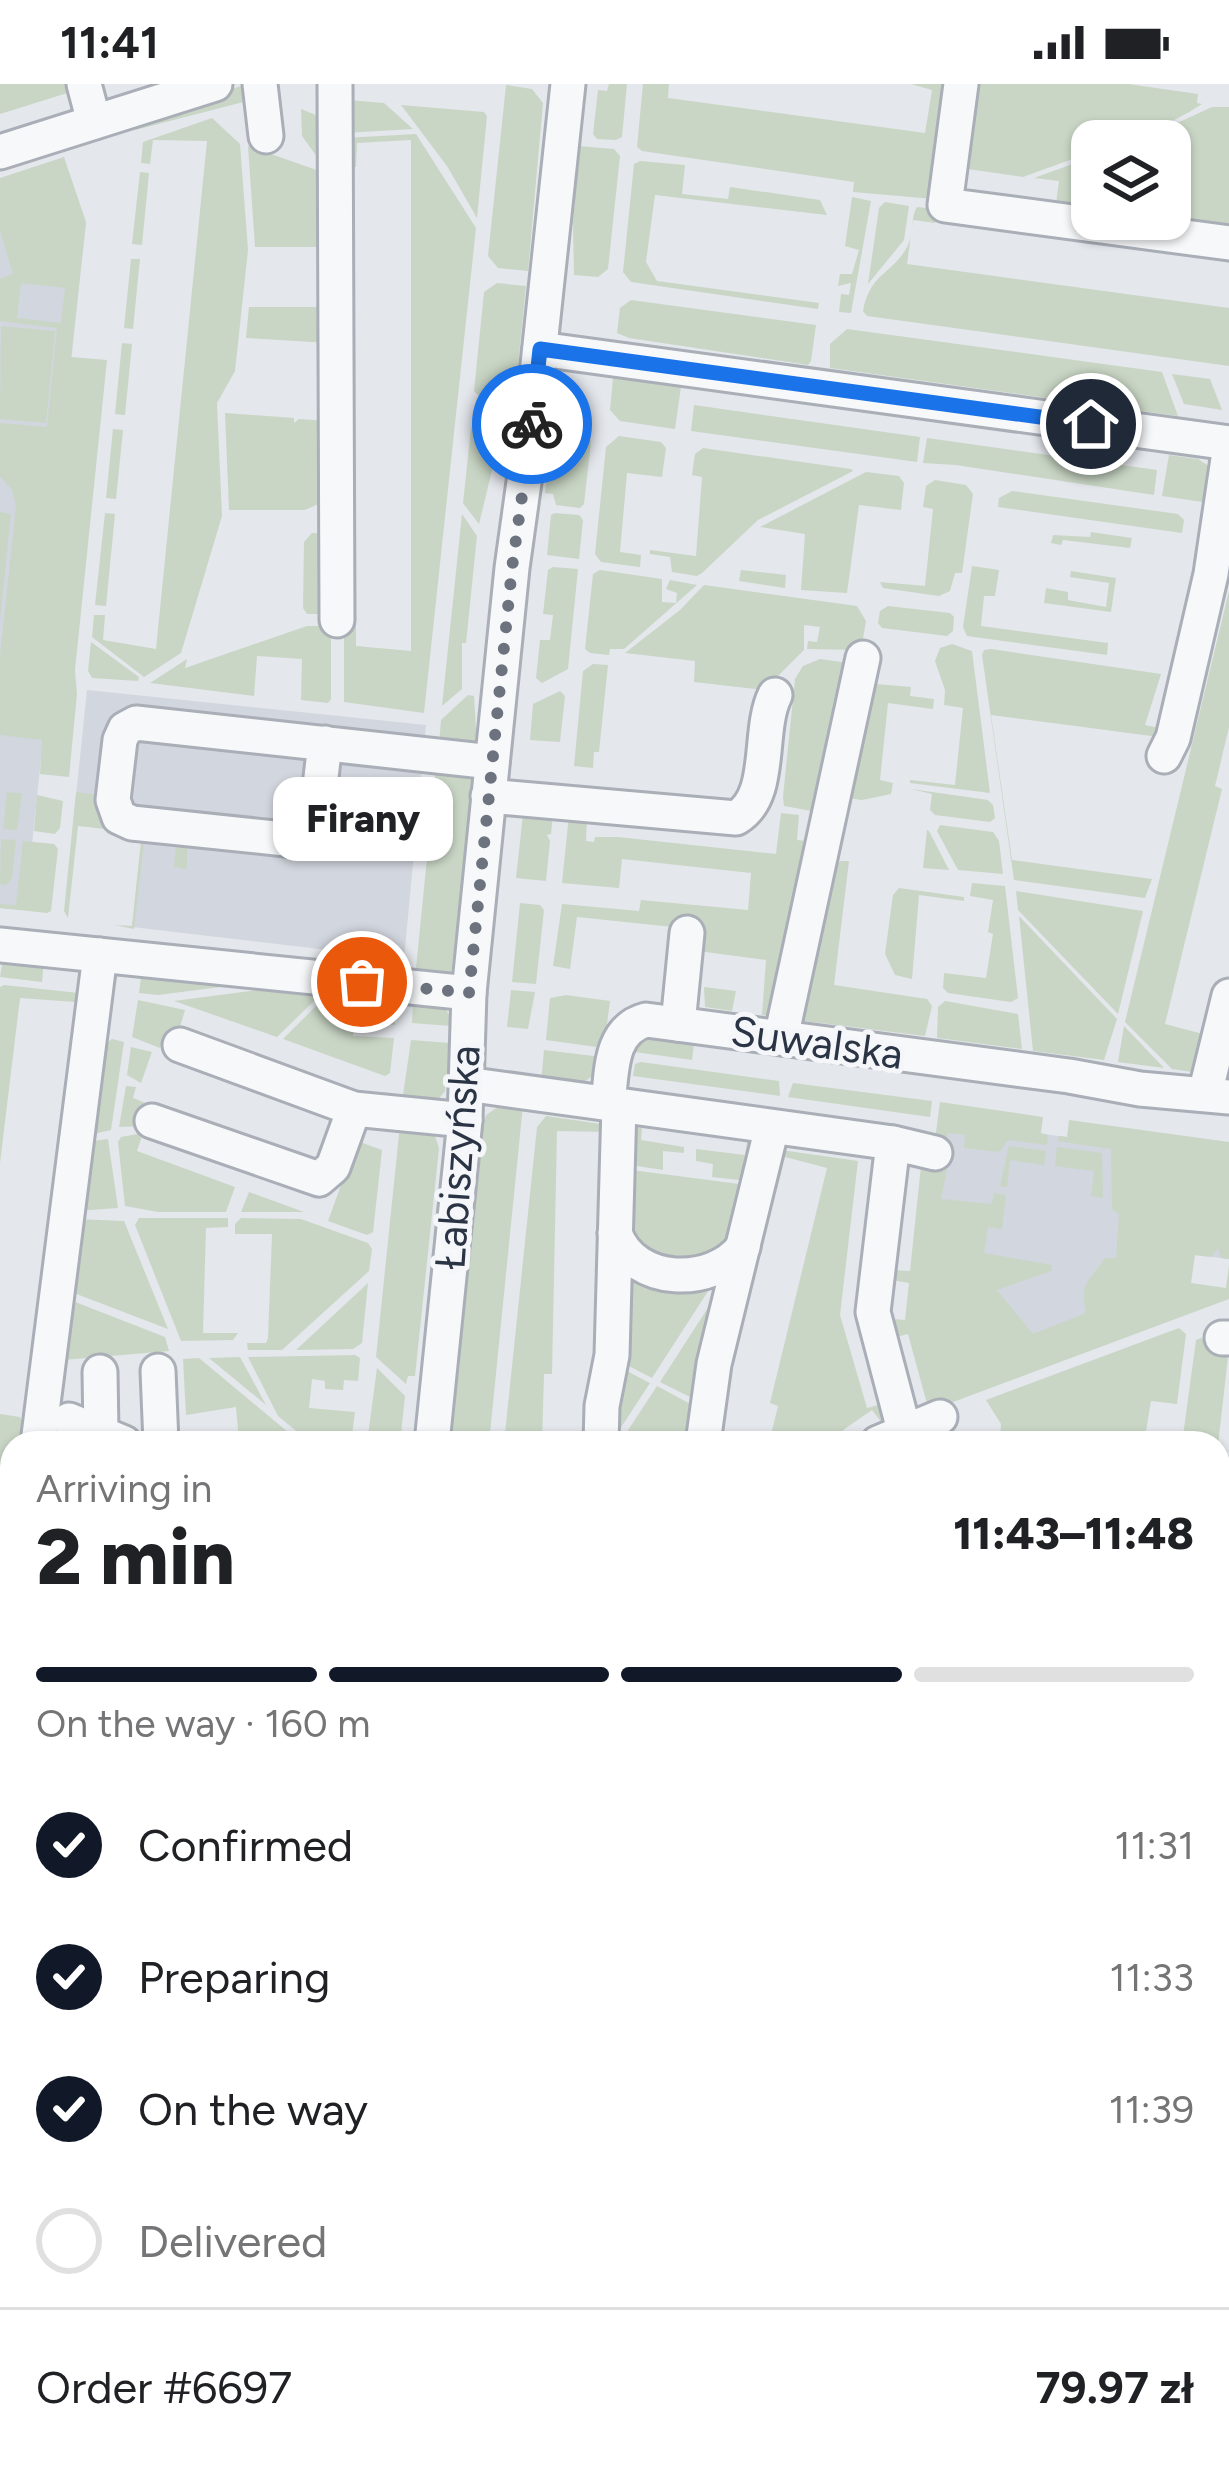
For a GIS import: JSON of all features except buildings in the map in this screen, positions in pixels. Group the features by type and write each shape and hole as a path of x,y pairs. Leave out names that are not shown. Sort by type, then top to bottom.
{"street":[{"path":"84,84 94,122"},
{"path":"0,152 174,90 215,84"},
{"path":"260,84 266,136"},
{"path":"335,84 338,620"},
{"name":"Łabiszyńska","path":"433,1431 465,1120 469,993 488,796 568,84"},
{"path":"961,84 945,205 1229,243"},
{"path":"540,349 1229,448 1209,587 1173,738 1164,755"},
{"path":"781,1038 863,658"},
{"path":"488,796 736,818 755,798 764,723 775,695"},
{"path":"325,742 315,829 304,841 132,823 119,817 114,806 120,740 130,725 325,742 492,762"},
{"path":"678,1024 687,933"},
{"path":"0,945 469,993"},
{"path":"40,1431 100,955"},
{"path":"1217,1096 1229,996"},
{"name":"Suwalska","path":"615,1114 615,1051 625,1031 646,1020 1069,1076 1128,1088 1217,1096"},
{"path":"180,1045 354,1109 465,1120"},
{"path":"466,1084 615,1114 772,1126 935,1153"},
{"path":"152,1121 319,1179 333,1167 354,1109"},
{"path":"608,1431 615,1114"},
{"path":"705,1431 714,1364 772,1126"},
{"path":"893,1143 873,1312 894,1431"},
{"path":"615,1233 633,1258 670,1275 718,1270 743,1247"},
{"path":"158,1371 160,1431"},
{"path":"98,1431 100,1372"},
{"path":"908,1431 940,1417"}],"shaded area":[{"path":"0,209 86,222 31,738 43,740 25,910 0,908"},
{"path":"87,690 426,725 404,959 132,927 142,833 73,825"},
{"path":"939,1120 1229,1159 1229,1259 1194,1255 1188,1304 944,1395 918,1310"}],"green space":[{"path":"0,84 76,84 77,90 0,114"},
{"path":"609,84 627,84 622,137 616,140 597,139 593,134 598,90 607,91"},
{"path":"643,84 669,84 668,98 925,133 932,90 911,84 952,84 934,199 853,192 854,182 642,151 637,147"},
{"path":"967,84 1128,84 1198,94 1197,103 1202,104 1174,120 1071,120 1071,160 1023,177 961,168"},
{"path":"506,85 532,89 543,103 528,271 498,268 488,256"},
{"path":"241,86 255,99 135,130 152,114"},
{"path":"348,100 384,103 413,129 344,133"},
{"path":"401,105 487,116 477,218 447,166"},
{"path":"1212,107 1229,107 1229,227 1191,222 1191,120 1184,120"},
{"path":"301,109 328,120 323,165 302,136"},
{"path":"212,118 240,144 248,250 235,371 217,403 222,516 181,653 144,677 92,637 94,615 105,615 103,640 156,649 207,141 153,140 150,164 141,163 143,142"},
{"path":"416,134 476,228 424,713 344,702 344,621 356,621 356,646 411,651 411,140 357,143 356,167 344,167 344,138"},
{"path":"248,146 328,174 328,247 255,247"},
{"path":"579,146 614,149 620,156 608,269 598,277 574,275"},
{"path":"64,157 86,222 71,357 107,360 75,670 69,777 40,774 42,740 0,735 0,655 16,506 12,490 0,476 0,423 47,427 57,328 0,321 0,279 13,274 0,231 0,178","holes":["21,283 65,288 61,323 17,318"]},
{"path":"634,164 685,165 682,194 728,199 730,187 820,200 827,215 655,195 646,262 657,281 819,303 818,309 631,282 623,272"},
{"path":"1071,165 1071,206 1056,204 1059,181 1034,178"},
{"path":"140,172 149,173 142,245 132,244"},
{"path":"852,197 871,201 851,313 839,312 841,294 849,295 851,283 838,286 840,274 852,274 859,250 845,246"},
{"path":"885,202 909,206 904,240 868,284 879,208"},
{"path":"917,207 935,209 935,223 913,220 912,228 913,216"},
{"path":"911,236 907,264 1229,308 1229,366 867,316 863,311 871,288 902,255"},
{"path":"131,259 140,259 133,329 124,328"},
{"path":"497,283 526,286 514,406 487,404 474,391 484,292"},
{"path":"631,300 816,325 811,361 808,365 629,338 617,333 620,308"},
{"path":"249,307 329,307 329,343 246,338"},
{"path":"1,326 55,331 46,423 0,419"},
{"path":"847,329 1162,372 1178,416 830,368 830,344"},
{"path":"122,343 132,344 125,415 115,414"},
{"path":"1172,374 1210,379 1222,410 1184,404"},
{"path":"613,378 681,387 675,429 620,421 610,410"},
{"path":"694,405 920,437 917,462 691,431"},
{"path":"225,413 294,418 294,423 299,419 329,421 330,499 305,510 229,510"},
{"path":"483,419 504,421 479,524 463,503 471,428"},
{"path":"552,427 584,431 591,442 580,508 556,505 553,494 545,493"},
{"path":"113,429 123,430 116,499 106,498"},
{"path":"619,436 661,442 666,448 662,477 627,473 620,552 641,555 640,567 601,562 595,554 606,447"},
{"path":"927,438 1157,470 1154,495 923,463"},
{"path":"703,448 853,471 758,520 697,576 672,572 670,557 650,554 650,550 696,556 702,477 692,475 695,454"},
{"path":"1169,455 1198,459 1210,467 1209,503 1162,496"},
{"path":"866,472 899,476 904,483 901,510 859,505 847,593 801,590 805,534 760,527"},
{"path":"935,480 966,485 973,494 962,573 955,573 950,591 939,596 883,588 880,582 925,586 933,509 923,507 926,486"},
{"path":"1012,491 1178,514 1184,520 1182,533 998,507 999,498"},
{"path":"0,512 11,514 0,619"},
{"path":"105,513 115,514 106,606 95,605"},
{"path":"555,513 579,515 583,520 579,559 547,555"},
{"path":"462,514 477,536 466,643 462,643 462,689 442,706"},
{"path":"1091,532 1132,538 1130,548 1063,540 1061,545 1051,543 1053,535 1090,537"},
{"path":"312,533 324,534 322,614 307,614 303,608 304,542"},
{"path":"972,566 999,570 995,596 984,596 981,626 1108,643 1107,655 967,636 963,627"},
{"path":"578,569 568,669 542,683 536,678 540,640 550,640 553,615 543,614 548,570"},
{"path":"600,570 662,579 662,602 676,603 677,593 666,589 670,580 697,585 624,649 610,649 609,655 590,653 585,649 593,574"},
{"path":"741,570 786,575 785,588 739,581"},
{"path":"1071,571 1116,578 1111,612 1044,603 1046,588 1068,592 1068,600 1106,607 1109,583 1070,577"},
{"path":"704,585 857,606 866,621 861,650 807,649 808,641 817,642 820,627 804,625 804,650 764,690 694,682 695,661 625,653"},
{"path":"1229,591 1229,727 1215,786 1222,789 1165,1024 1207,1035 1199,1073 1172,1069 1125,1022"},
{"path":"888,606 950,613 953,631 947,636 882,628 880,611"},
{"path":"307,626 331,626 328,703 301,700 302,659 257,656 254,696 150,683 187,659 185,668"},
{"path":"91,642 139,677 138,681 92,678 88,671"},
{"path":"952,644 972,651 990,793 910,783 955,785 963,708 944,705 945,690 935,661 940,648"},
{"path":"991,649 1161,674 1145,725 1160,728 1159,737 991,715 1012,860 1152,879 1145,898 1014,880 982,655"},
{"path":"820,659 856,664 817,812 784,806 783,797 795,679 803,666"},
{"path":"593,664 608,665 599,752 594,752 593,768 574,766 583,671"},
{"path":"864,683 911,687 910,696 934,699 933,709 888,703 880,780 893,783 891,794 862,800 841,797"},
{"path":"560,691 565,696 560,742 530,740 533,704"},
{"path":"468,695 474,696 477,745 439,744 441,720"},
{"path":"436,768 474,775 476,783 457,964 447,977 415,978"},
{"path":"911,789 988,800 995,818 990,822 935,815 930,810 932,794"},
{"path":"0,792 22,793 17,830 3,829 7,793"},
{"path":"76,792 99,795 104,825 177,834 187,842 187,869 174,867 176,845 144,842 134,929 115,925 132,926 142,833 78,826 68,918 64,911"},
{"path":"37,795 63,801 55,834 34,831"},
{"path":"553,813 547,835 546,881 516,878 523,814"},
{"path":"781,813 799,815 797,840 816,842 774,1017 762,1015 766,960 698,951 692,929 577,917 570,969 553,966 562,904 639,911 641,900 748,910 751,873 622,859 619,888 562,883 569,815 587,818 586,841 618,837 776,854"},
{"path":"940,825 993,832 999,841 1003,874 958,870 937,831"},
{"path":"929,831 949,870 923,868"},
{"path":"1,839 16,840 12,878 6,885 0,884"},
{"path":"23,841 54,844 58,849 51,911 47,913 0,908 0,904 16,905"},
{"path":"849,861 834,985 927,999 932,1006 925,1036 796,1020 834,865"},
{"path":"972,883 1005,886 1018,998 1011,1002 948,993 943,988 944,973 986,978 993,900 970,896"},
{"path":"899,888 964,897 964,901 919,895 912,979 895,975 885,954 893,895"},
{"path":"1016,891 1143,911 1118,1014 1018,910"},
{"path":"520,903 540,905 544,910 536,984 512,982"},
{"path":"1019,916 1117,1019 1104,1060 1033,1051"},
{"path":"3,959 44,960 42,982 0,977"},
{"path":"142,969 259,982 158,995 139,993"},
{"path":"0,987 88,994 78,1048 70,1047 75,1002 20,998 0,1163"},
{"path":"704,987 736,991 732,1011 705,1007"},
{"path":"257,990 318,997 277,1037 174,1001"},
{"path":"511,990 535,992 528,1029 507,1027"},
{"path":"566,995 610,1001 604,1048 546,1040 550,998"},
{"path":"325,997 394,1004 395,1025 355,1021 353,1036 394,1038 390,1073 385,1076 283,1039"},
{"path":"413,998 444,1007 451,1026 412,1023"},
{"path":"138,1000 185,1010 175,1044 163,1040 160,1048 132,1037"},
{"path":"945,1001 1018,1014 1022,1049 937,1038 938,1007"},
{"path":"1124,1026 1164,1068 1118,1062"},
{"path":"643,1036 690,1038 692,1060 628,1051"},
{"path":"112,1039 124,1042 111,1130 85,1136 95,1053"},
{"path":"411,1040 450,1043 445,1091 437,1101 402,1102"},
{"path":"131,1047 152,1052 141,1083 127,1075"},
{"path":"544,1050 602,1057 593,1075 579,1083 541,1083"},
{"path":"635,1064 779,1081 780,1096 633,1076"},
{"path":"793,1083 932,1101 930,1117 788,1097"},
{"path":"126,1086 136,1087 133,1098 153,1106 146,1126 119,1127"},
{"path":"940,1102 1043,1117 1041,1133 1048,1135 1047,1145 1008,1140 999,1152 964,1148 965,1135 948,1133 946,1141 935,1140"},
{"path":"501,1105 523,1105 490,1431 449,1431 481,1136 486,1115"},
{"path":"546,1116 608,1125 611,1132 557,1131 552,1374 544,1374 542,1431 505,1431 537,1127"},
{"path":"1069,1120 1229,1142 1229,1259 1221,1258 1218,1248 1212,1257 1195,1255 1191,1283 1226,1288 1229,1265 1229,1299 929,1411 908,1334 888,1339 882,1318 905,1320 909,1283 887,1279 889,1270 910,1271 921,1166 904,1163 904,1158 948,1164 941,1199 992,1204 994,1193 1006,1195 1002,1229 988,1227 984,1253 1052,1265 1051,1271 997,1290 1033,1334 1086,1313 1087,1282 1105,1258 1116,1258 1119,1214 1112,1209 1111,1149 1058,1141 1059,1136 1067,1137"},
{"path":"400,1125 434,1133 439,1148 415,1376 408,1376 406,1384 376,1357"},
{"path":"630,1127 642,1128 641,1140 684,1147 684,1153 663,1151 663,1170 624,1164"},
{"path":"143,1133 137,1151 235,1187 226,1212 158,1212 125,1206 118,1142 121,1137"},
{"path":"748,1136 758,1138 748,1181 712,1177 713,1164 696,1161 696,1149 745,1155"},
{"path":"108,1139 118,1208 76,1211 84,1142"},
{"path":"360,1142 382,1150 373,1232 367,1235 328,1221"},
{"path":"1009,1146 1046,1151 1044,1165 1010,1160 1007,1187 1000,1186"},
{"path":"1057,1147 1102,1153 1103,1198 1091,1196 1094,1171 1055,1166"},
{"path":"781,1150 858,1161 840,1315 867,1408 886,1403 886,1428 872,1410 844,1431 772,1431 778,1406 770,1403 827,1168 785,1157 777,1189 773,1188"},
{"path":"624,1169 747,1185 722,1254 666,1266 622,1229"},
{"path":"249,1192 304,1212 241,1212"},
{"path":"139,1218 228,1218 228,1227 206,1228 203,1333 238,1333 233,1340 181,1341 135,1225"},
{"path":"241,1218 301,1219 368,1243 372,1249 369,1271 282,1350 248,1350 247,1343 266,1343 268,1338 272,1234 235,1234"},
{"path":"75,1219 124,1221 168,1329 66,1290"},
{"path":"629,1272 712,1285 652,1378 617,1360"},
{"path":"368,1283 362,1343 353,1349 296,1350"},
{"path":"715,1297 698,1401 660,1382"},
{"path":"65,1298 165,1337 169,1351 64,1360"},
{"path":"1179,1328 1186,1334 1177,1404 1151,1401 1146,1431 1001,1431 986,1400"},
{"path":"1196,1340 1216,1340 1229,1348 1220,1431 1184,1431"},
{"path":"240,1357 266,1405 209,1358"},
{"path":"248,1357 360,1358 358,1381 344,1380 343,1390 325,1389 325,1381 312,1379 309,1408 355,1412 353,1431 296,1431 278,1416"},
{"path":"198,1358 286,1431 238,1431 236,1407 186,1415 183,1359"},
{"path":"377,1368 405,1396 401,1431 369,1431"},
{"path":"623,1369 650,1383 619,1431 608,1415"},
{"path":"657,1386 698,1408 694,1431 628,1431"},
{"path":"0,1414 20,1417 20,1431 0,1431"}],"way so far":[{"path":"362,982 469,993 512,568 532,424"}],"place":[{"name":"Firany","path":"362,982"}],"route":[{"path":"532,424 540,349 1091,424"}]}
